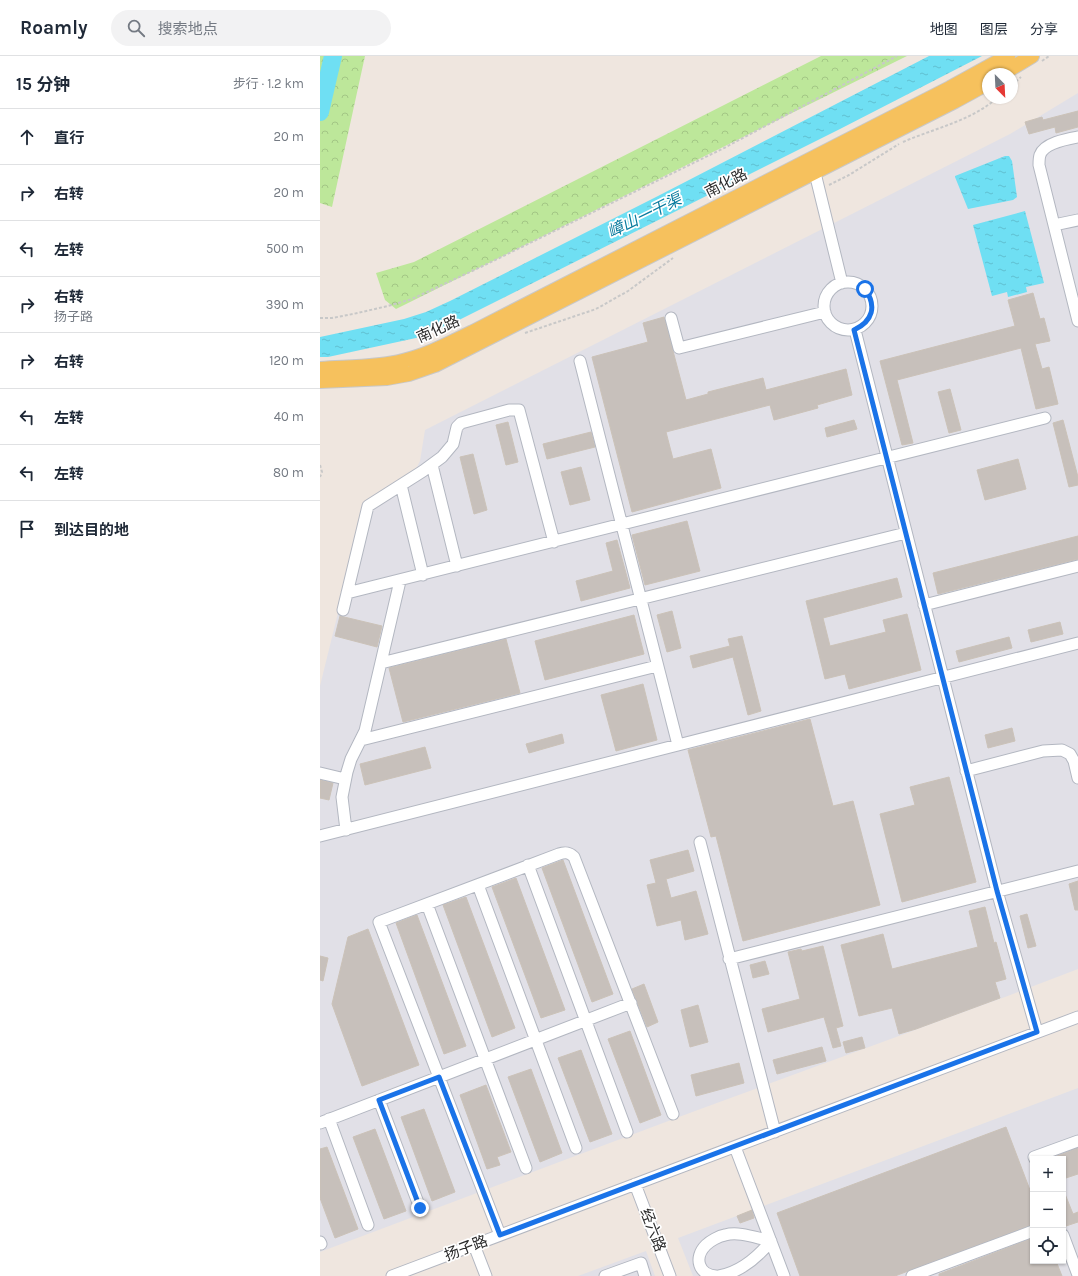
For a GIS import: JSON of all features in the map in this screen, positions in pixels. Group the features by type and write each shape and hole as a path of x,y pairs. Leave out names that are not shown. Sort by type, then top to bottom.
{"main road":[{"name":"南化路","path":"320,381 386,378 409,374 435,365 813,165 1008,56"},
{"path":"1012,68 1032,56"},
{"name":"南化路","path":"320,369 380,365 402,361 429,353 813,165 955,101 982,85"}],"street":[{"path":"1078,137 1050,146 1043,150 1039,155 1039,165 1054,225 1074,285 1078,318"},
{"path":"813,165 842,283"},
{"path":"1054,225 1078,220"},
{"path":"850,282 859,284 870,296 872,304 868,320 862,326 854,330 839,329 828,320 824,312 825,297 835,286 842,283 850,282"},
{"path":"671,318 679,348 824,312"},
{"path":"854,330 997,891 1037,1032"},
{"path":"580,361 678,745"},
{"path":"343,610 368,506 442,457 453,444 460,423 509,410 519,410 554,542"},
{"path":"347,593 1045,418"},
{"path":"432,465 457,566"},
{"path":"401,485 423,575"},
{"path":"381,663 906,533"},
{"path":"924,605 1078,566"},
{"path":"346,830 342,797 345,779 351,759 365,731 400,580"},
{"path":"320,836 1078,643"},
{"path":"361,740 657,666"},
{"path":"966,771 1043,751 1062,750 1070,754 1074,761 1078,778"},
{"path":"320,773 345,779"},
{"path":"700,842 775,1132"},
{"path":"500,1235 379,922 528,865 564,852 570,853 574,856 673,1114"},
{"path":"528,865 628,1132"},
{"path":"730,959 1078,871"},
{"path":"478,884 576,1148"},
{"path":"426,904 526,1168"},
{"path":"368,1225 324,1121 630,1003"},
{"name":"扬子路","path":"392,1276 1078,1017"},
{"path":"379,1100 420,1208"},
{"path":"1037,1156 1078,1141"},
{"path":"735,1147 784,1276"},
{"name":"经六路","path":"635,1184 670,1276"},
{"path":"912,1276 930,1273 1030,1232"},
{"path":"742,1234 771,1240 762,1252 736,1271 718,1276 709,1276 703,1272 700,1267 699,1260 706,1245 724,1235 742,1234"},
{"path":"1066,1242 1078,1275"},
{"path":"474,1245 486,1276"},
{"path":"605,1276 640,1263 645,1276"}],"path":[{"path":"320,318 332,318 353,314 412,299 485,265 717,151 897,56"},
{"path":"819,188 849,175 900,143 924,132 957,121 991,104"},
{"path":"525,333 596,309 628,291 678,256"},
{"path":"320,466 322,472 320,477"}],"shaded area":[{"path":"1078,93 1078,969 320,1252 320,686 365,503 416,469 420,461 425,430 1010,134"},
{"path":"1078,1088 1078,1276 693,1276 678,1238"},
{"path":"646,1251 655,1276 578,1276"}],"green space":[{"path":"320,56 365,56 332,207 320,203"},
{"path":"821,56 907,56 396,309 385,300 376,273 414,262"}],"water":[{"name":"嶂山一干渠","path":"929,56 982,56 445,327 416,338 328,357 320,357 320,337 404,319 426,312 450,301 658,196"},
{"path":"1005,156 1009,156 1012,161 1017,197 1013,200 968,209 955,176"},
{"path":"1025,211 1044,283 1026,287 1027,292 1008,297 1007,292 992,296 973,225"}],"building":[{"path":"1078,111 1078,127 1056,133 1055,127 1029,134 1025,122 1042,117 1043,120"},
{"path":"1033,293 1040,319 1044,318 1050,341 1035,344 1042,369 1049,367 1058,404 1036,409 1021,348 897,380 913,443 902,445 880,361 1015,326 1008,300"},
{"path":"664,317 686,400 708,394 708,392 763,378 766,390 846,369 852,395 817,405 818,408 774,420 770,405 666,432 673,459 711,449 721,488 632,512 592,357 648,342 643,323"},
{"path":"950,389 961,430 949,433 938,392"},
{"path":"854,420 857,429 827,437 825,428"},
{"path":"1063,420 1078,477 1078,485 1069,487 1053,423"},
{"path":"508,422 518,462 506,465 496,425"},
{"path":"591,432 595,447 547,459 543,444"},
{"path":"473,454 487,510 474,514 460,457"},
{"path":"1018,459 1026,489 985,500 977,470"},
{"path":"581,467 590,500 570,505 561,472"},
{"path":"687,521 700,571 645,585 632,535"},
{"path":"1078,536 1078,559 938,594 933,573"},
{"path":"617,540 630,588 581,601 576,581 613,571 606,543"},
{"path":"897,578 902,597 823,618 830,646 886,632 883,620 907,614 921,670 849,689 845,674 825,679 806,601"},
{"path":"672,611 681,648 667,652 657,615"},
{"path":"634,615 644,654 545,680 535,641"},
{"path":"340,616 382,626 377,647 335,636"},
{"path":"1060,622 1063,634 1031,642 1028,630"},
{"path":"742,636 761,711 748,715 733,657 693,668 690,656 730,646 728,639"},
{"path":"1009,637 1012,648 959,662 956,651"},
{"path":"506,639 520,693 403,722 389,668"},
{"path":"643,684 657,740 616,751 601,695"},
{"path":"810,719 833,806 853,801 880,905 743,941 716,836 711,837 688,750"},
{"path":"1012,728 1015,741 988,748 985,735"},
{"path":"562,734 564,743 529,753 526,744"},
{"path":"425,747 431,768 365,785 360,764"},
{"path":"949,777 976,882 902,902 880,814 915,805 910,787"},
{"path":"320,780 333,783 329,800 320,798"},
{"path":"688,850 694,871 666,879 671,898 696,891 708,934 685,940 681,920 657,926 647,885 656,883 650,860"},
{"path":"563,860 613,994 592,1002 542,868"},
{"path":"516,878 565,1010 541,1018 492,887"},
{"path":"1078,881 1078,910 1075,910 1069,884"},
{"path":"466,897 515,1028 492,1037 443,905"},
{"path":"985,907 994,943 996,942 1006,979 995,982 1000,998 899,1034 892,1008 859,1016 841,945 883,934 892,969 978,947 969,911"},
{"path":"1027,914 1036,946 1028,948 1020,916"},
{"path":"417,915 466,1046 444,1054 396,923"},
{"path":"368,929 419,1065 362,1086 332,1004 348,937"},
{"path":"823,946 843,1026 836,1028 841,1046 833,1048 824,1017 768,1032 762,1009 800,999 788,952 801,949 802,951"},
{"path":"320,956 328,958 323,981 320,980"},
{"path":"765,961 769,974 753,978 750,965"},
{"path":"644,984 658,1022 647,1027 632,989"},
{"path":"698,1005 708,1042 690,1047 681,1010"},
{"path":"630,1031 661,1115 640,1123 608,1039"},
{"path":"862,1037 865,1048 846,1053 843,1042"},
{"path":"822,1047 826,1061 777,1074 773,1060"},
{"path":"581,1050 612,1134 590,1142 558,1058"},
{"path":"739,1063 744,1083 696,1096 691,1075"},
{"path":"531,1069 562,1153 540,1162 508,1077"},
{"path":"486,1085 511,1152 497,1157 500,1165 487,1169 460,1095"},
{"path":"424,1109 455,1192 432,1201 401,1117"},
{"path":"1006,1127 1030,1190 1030,1225 895,1276 800,1276 777,1213"},
{"path":"375,1129 406,1211 384,1219 353,1137"},
{"path":"327,1147 358,1229 335,1238 320,1198 320,1149"},
{"path":"1078,1148 1078,1174 1066,1178 1066,1156 1057,1156"},
{"path":"1066,1196 1073,1214 1078,1212 1078,1222 1066,1226"},
{"path":"752,1210 754,1218 740,1223 737,1216"},
{"path":"1030,1239 1030,1264 1057,1264 1062,1276 939,1276 939,1274"}],"waterway":[{"path":"320,112 333,56"}],"route":[{"path":"420,1208 379,1100 439,1077 500,1235 1037,1032 997,891 854,330 862,326 868,320 871,312 872,304 870,296 865,289"}]}
